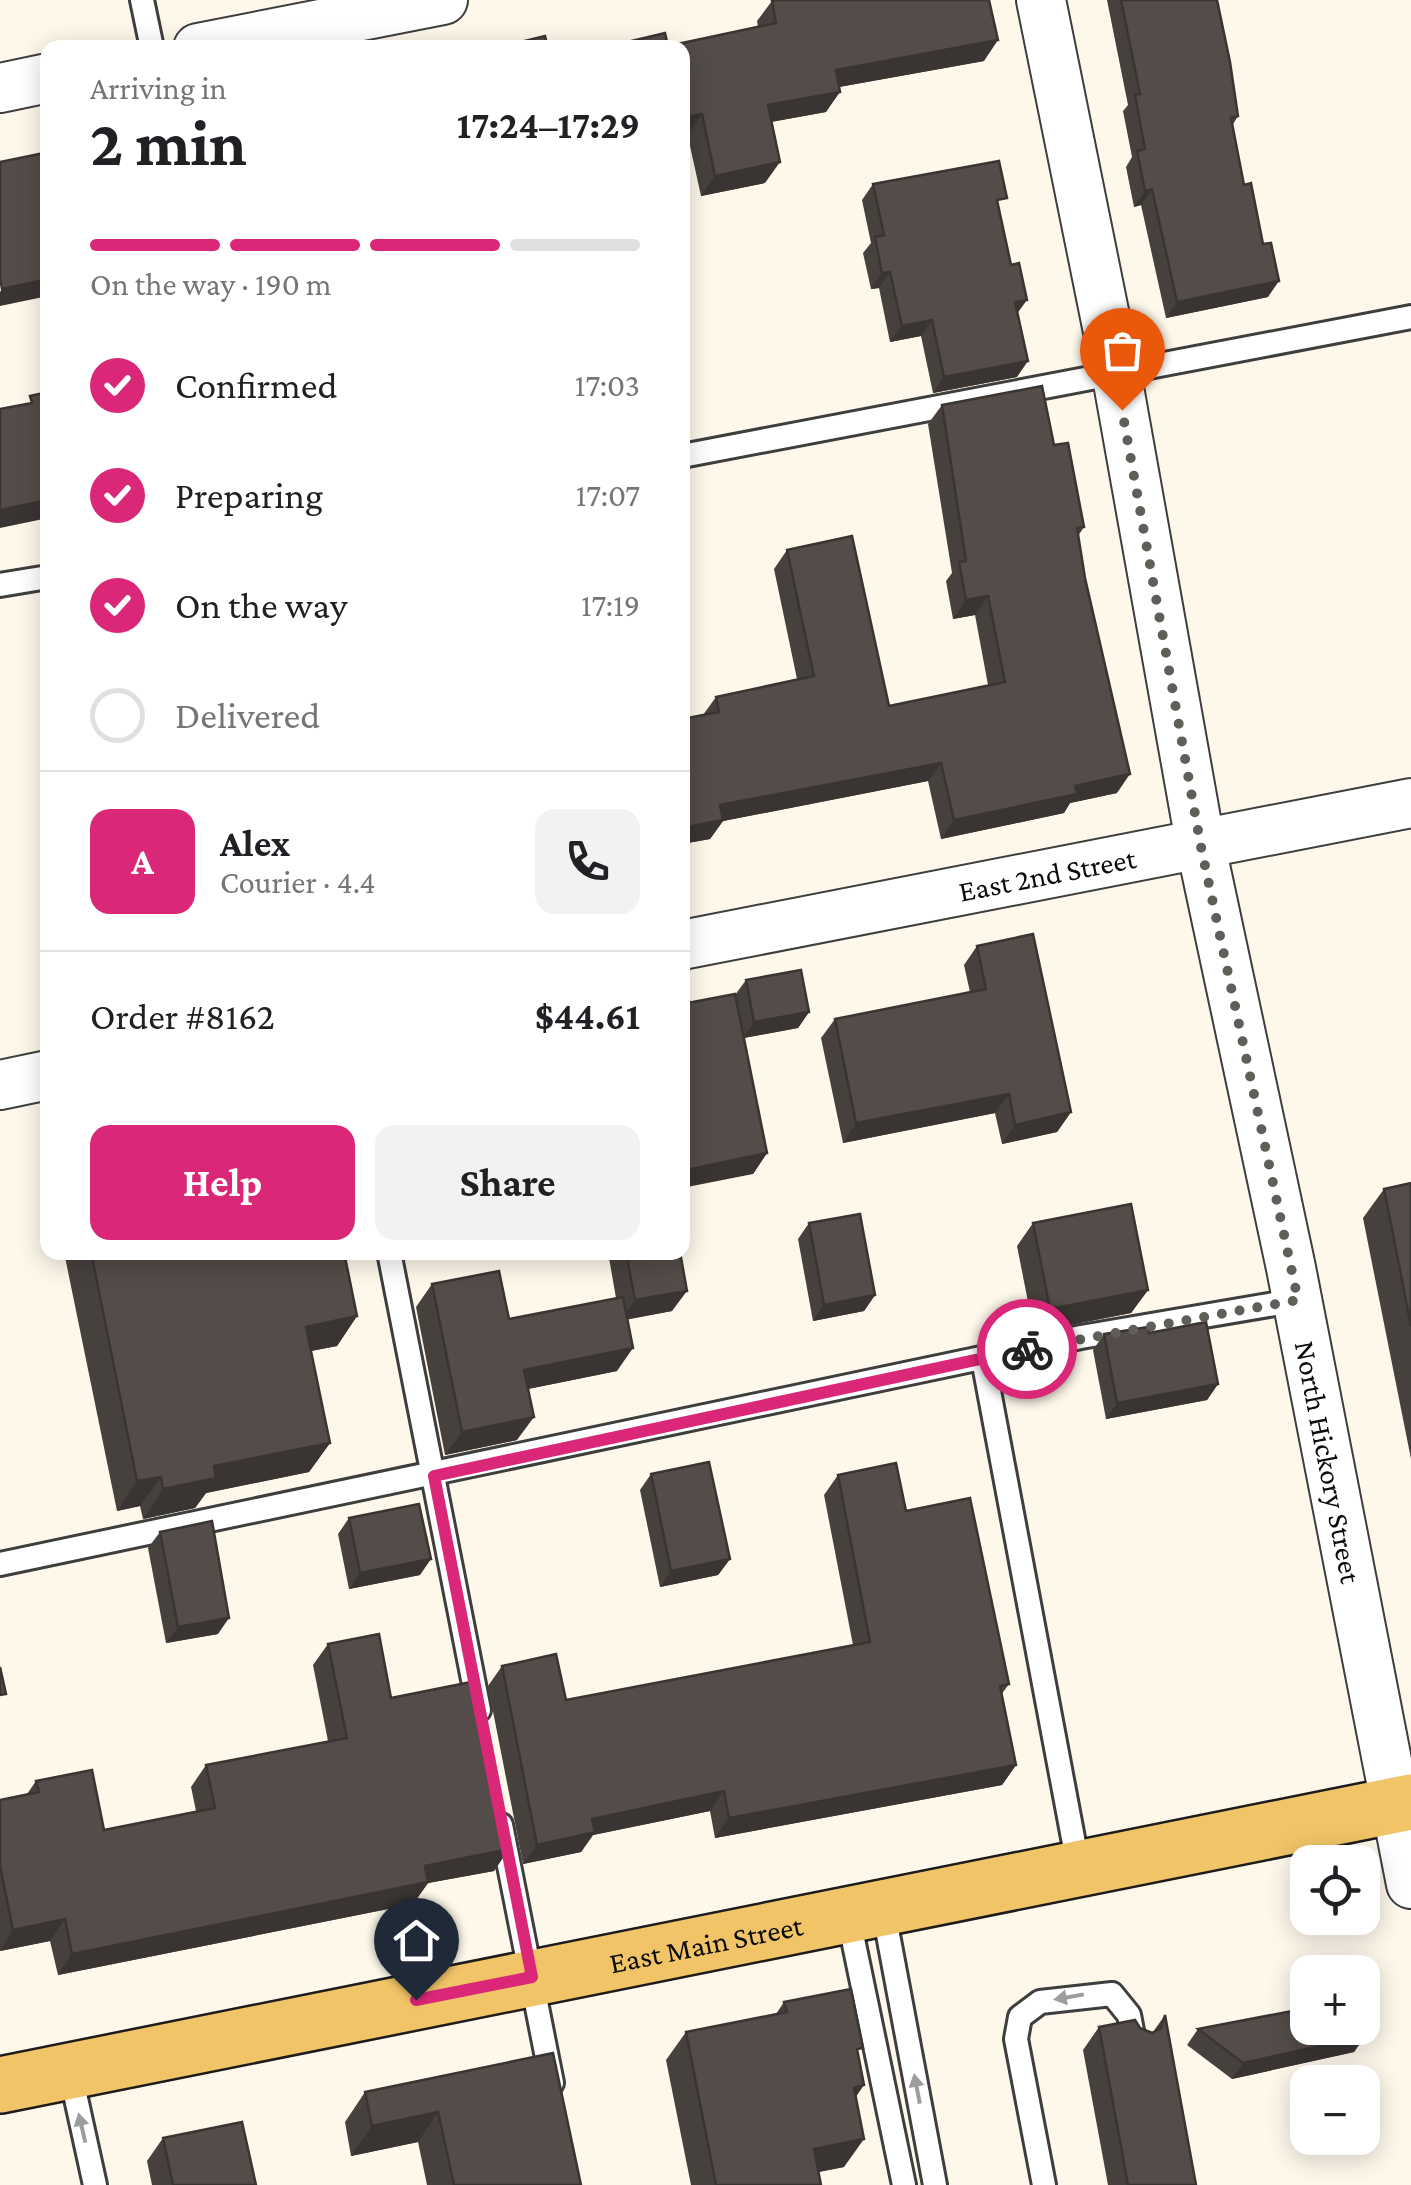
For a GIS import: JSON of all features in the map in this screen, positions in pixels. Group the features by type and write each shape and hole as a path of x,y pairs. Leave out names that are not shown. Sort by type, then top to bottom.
{"main road":[{"name":"East Main Street","path":"0,2085 1403,1803"}],"street":[{"path":"239,40 444,0"},
{"name":"North Hickory Street","path":"1042,0 1116,371 1201,847 1403,1803 1411,1884"},
{"path":"0,88 40,80"},
{"name":"East 2nd Street","path":"690,943 1201,847 1411,803"},
{"path":"0,1085 40,1077"}],"lane":[{"path":"142,0 150,40"},
{"path":"690,454 1411,317"},
{"path":"0,585 40,578"},
{"path":"391,1260 484,1738"},
{"path":"0,1564 983,1359 1298,1300"},
{"path":"983,1359 1079,1870"},
{"path":"495,1794 556,2109"},
{"path":"865,1911 904,2185"},
{"path":"865,1911 935,2185"},
{"path":"1044,2185 1016,2039 1020,2017 1040,2002 1112,1994 1129,2015 1134,2041"},
{"path":"70,2071 95,2185"}],"building":[{"path":"989,0 998,40 836,70 840,92 768,105 780,162 715,176 702,114 690,116 690,41 776,23 772,1"},
{"path":"1121,0 1217,0 1238,116 1231,118 1244,185 1251,183 1263,244 1271,243 1279,281 1177,302 1152,189 1145,191 1137,151 1145,149 1135,95 1140,94"},
{"path":"665,33 667,40 636,40"},
{"path":"40,154 40,281 2,289 0,277 0,162"},
{"path":"999,161 1007,198 997,200 1011,265 1019,263 1027,300 1015,302 1028,361 944,377 932,320 902,326 890,272 882,273 875,237 884,235 873,184"},
{"path":"1042,386 1054,445 1068,443 1084,527 1077,528 1085,578 1130,774 1075,786 1077,794 954,820 941,763 720,805 723,820 690,826 690,717 719,712 716,697 814,676 787,550 852,536 889,706 1005,682 988,596 966,600 959,562 966,561 942,405"},
{"path":"40,394 40,502 0,510 0,409 32,403 30,396"},
{"path":"1033,934 1071,1112 1015,1125 1009,1094 856,1123 835,1019 986,989 977,946"},
{"path":"801,970 809,1012 754,1022 746,980"},
{"path":"735,994 767,1153 690,1169 690,1002"},
{"path":"1411,1183 1411,1326 1384,1189"},
{"path":"1131,1204 1148,1290 1050,1309 1033,1223"},
{"path":"860,1214 875,1295 824,1305 809,1223"},
{"path":"93,1260 346,1260 357,1316 306,1327 330,1443 214,1466 216,1478 163,1489 161,1477 137,1481"},
{"path":"628,1260 681,1260 687,1291 635,1300"},
{"path":"499,1271 509,1319 623,1297 633,1348 524,1370 534,1417 462,1432 432,1284"},
{"path":"1206,1322 1218,1384 1117,1403 1104,1334 1148,1327 1149,1333"},
{"path":"709,1462 730,1559 671,1571 651,1474"},
{"path":"896,1463 906,1511 970,1498 1009,1684 1000,1686 1016,1765 729,1818 724,1791 592,1819 595,1832 537,1845 502,1666 556,1654 566,1700 870,1642 838,1475"},
{"path":"419,1504 431,1559 360,1573 349,1518"},
{"path":"212,1521 229,1618 178,1627 160,1532"},
{"path":"379,1634 391,1698 476,1681 509,1849 425,1866 428,1882 72,1954 65,1919 13,1930 0,1866 0,1800 39,1792 36,1781 92,1770 104,1830 215,1808 206,1765 347,1738 328,1644"},
{"path":"0,1667 6,1694 0,1695"},
{"path":"851,1989 863,2048 857,2049 864,2085 854,2088 864,2139 814,2149 821,2185 716,2185 686,2032 787,2012 784,2002"},
{"path":"1290,2011 1290,2045 1324,2045 1243,2063 1198,2029"},
{"path":"1165,2015 1196,2185 1128,2185 1099,2027 1135,2020 1140,2028 1152,2033 1161,2028"},
{"path":"553,2053 581,2185 454,2185 438,2112 372,2126 365,2092"},
{"path":"242,2122 256,2185 173,2185 163,2138"}],"way so far":[{"path":"1027,1349 1298,1300 1201,847 1122,410"}],"route":[{"path":"416,2000 532,1977 434,1476 1027,1349"}]}
